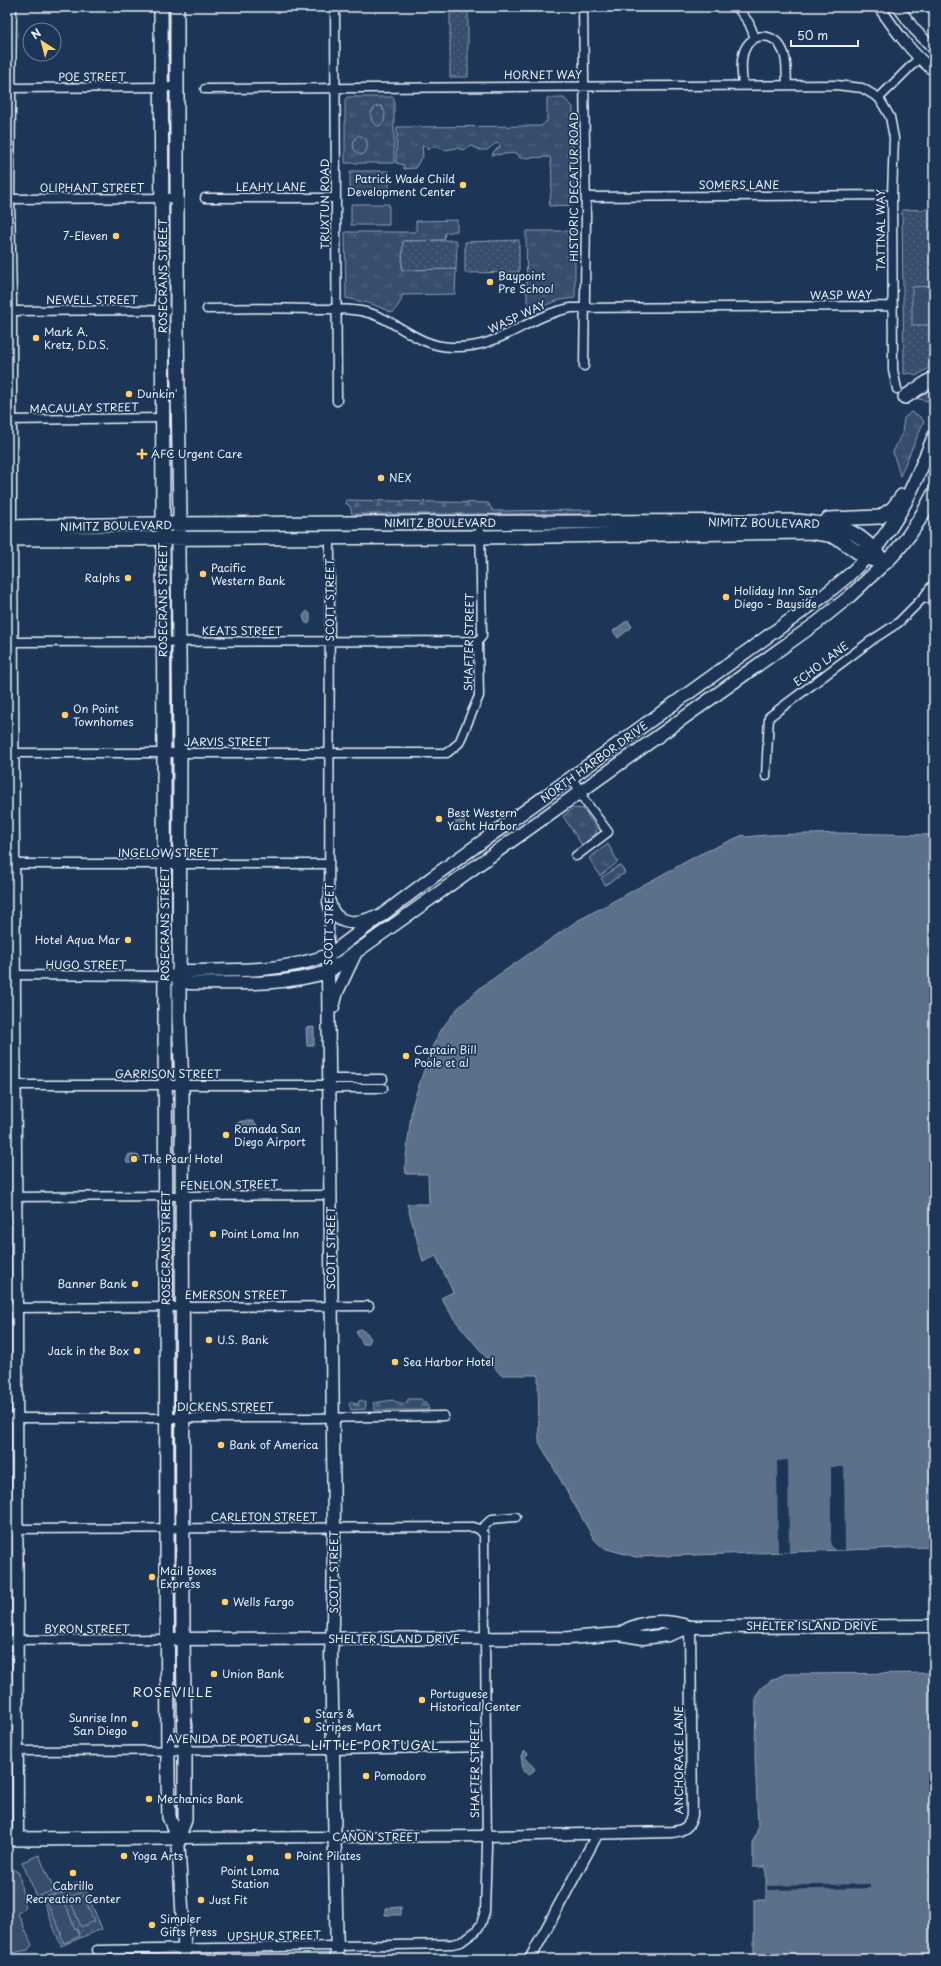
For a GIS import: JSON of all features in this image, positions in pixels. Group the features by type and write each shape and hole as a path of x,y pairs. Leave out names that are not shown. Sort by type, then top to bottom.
{"main road":[{"name":"ROSECRANS STREET","path":"161,7 163,199 162,524 164,642 168,1750 169,1817 178,1838 184,1954"},
{"name":"ROSECRANS STREET","path":"177,7 176,87 180,525 178,538 181,976 179,1016 182,1085 183,1639 185,1750 184,1820 178,1838"},
{"path":"901,393 934,378"},
{"name":"NORTH HARBOR DRIVE","path":"165,976 181,976 188,971 275,969 313,961 329,955 388,910 844,580 870,554 896,520 934,437"},
{"path":"797,521 880,517 893,508 914,481"},
{"name":"NORTH HARBOR DRIVE","path":"181,976 189,983 259,983 296,981 328,972 835,609 897,552 916,525 934,493"},
{"name":"NIMITZ BOULEVARD","path":"9,533 162,524 797,521 830,524 842,527 858,535 870,554"},
{"name":"NIMITZ BOULEVARD","path":"9,533 163,539 330,536 481,537 808,532 829,535 839,539 885,563"},
{"path":"329,902 331,909 337,917 348,923 368,919 388,910"},
{"path":"330,1026 337,992 356,953"},
{"name":"SCOTT STREET","path":"329,955 334,1528 333,1639 331,1653 336,1959"},
{"name":"SHELTER ISLAND DRIVE","path":"168,1639 484,1639 569,1638 619,1634 642,1638 668,1636 690,1627 934,1626"},
{"name":"CAÑON STREET","path":"13,1839 178,1838"}],"street":[{"path":"12,7 9,88 12,1529 18,1640 18,1750 13,1839"},
{"name":"TRUXTUN ROAD","path":"335,7 337,401"},
{"name":"HISTORIC DECATUR ROAD","path":"583,7 586,198 584,366"},
{"path":"737,7 749,23 755,38"},
{"path":"879,7 894,29 934,71"},
{"path":"898,7 919,34 934,49"},
{"path":"743,85 742,61 747,44 755,38 762,36 772,37 784,52 786,60 786,85"},
{"path":"879,98 920,58"},
{"name":"HORNET WAY","path":"205,89 836,84 862,88 879,98"},
{"name":"POE STREET","path":"9,88 176,87"},
{"name":"TATTNAL WAY","path":"879,98 890,117 894,138 892,195 893,370 901,393"},
{"name":"SOMERS LANE","path":"586,198 892,195"},
{"name":"OLIPHANT STREET","path":"9,199 177,198"},
{"name":"LEAHY LANE","path":"205,198 336,198"},
{"name":"WASP WAY","path":"207,309 337,309 362,311 384,318 426,343 452,347 481,346 504,337 538,318 558,310 584,308 779,308 893,306"},
{"name":"NEWELL STREET","path":"9,311 177,310"},
{"name":"MACAULAY STREET","path":"9,420 162,418"},
{"name":"SHAFTER STREET","path":"447,753 459,743 479,696 478,641 482,636 480,522"},
{"name":"SCOTT STREET","path":"329,955 330,536"},
{"path":"923,598 934,583"},
{"path":"923,598 934,599"},
{"name":"ECHO LANE","path":"766,776 769,717 898,622 923,598"},
{"name":"KEATS STREET","path":"9,642 478,641"},
{"name":"JARVIS STREET","path":"10,753 447,753"},
{"path":"572,777 580,792 608,832 576,856"},
{"name":"INGELOW STREET","path":"11,864 329,864"},
{"name":"HUGO STREET","path":"11,975 165,976"},
{"name":"GARRISON STREET","path":"11,1085 166,1086 383,1084"},
{"name":"FENELON STREET","path":"11,1197 331,1195"},
{"name":"EMERSON STREET","path":"12,1308 369,1306"},
{"name":"DICKENS STREET","path":"12,1418 332,1418 444,1416"},
{"path":"480,1530 492,1519 516,1517"},
{"name":"CARLETON STREET","path":"12,1529 474,1527 480,1530"},
{"name":"SHAFTER STREET","path":"452,1944 461,1942 470,1936 481,1924 485,1911 486,1747 484,1535 480,1530"},
{"name":"ANCHORAGE LANE","path":"598,1833 677,1832 685,1828 690,1823 692,1815 690,1627"},
{"name":"BYRON STREET","path":"7,1640 168,1639"},
{"name":"AVENIDA DE PORTUGAL","path":"7,1751 333,1750 486,1747"},
{"path":"530,1959 598,1833"},
{"name":"CAÑON STREET","path":"178,1838 486,1836 598,1833"},
{"name":"UPSHUR STREET","path":"97,1950 184,1954 336,1946 452,1944"}],"green space":[{"path":"450,7 468,7 468,77 450,77"},
{"path":"347,97 394,97 394,163 345,163 345,100"},
{"path":"547,98 564,98 573,107 573,205 549,206 552,182 550,157 520,158 517,153 492,155 494,151 500,147 499,144 496,143 487,150 480,150 472,146 463,150 457,148 445,150 434,146 427,150 427,146 422,146 423,157 419,161 416,168 404,169 404,165 396,163 397,127 541,126 547,121"},
{"path":"377,106 382,106 385,113 384,122 379,126 372,122 371,117 373,110"},
{"path":"359,135 366,139 367,144 366,151 361,155 355,151 353,146 356,137"},
{"path":"350,171 389,171 389,191 350,191"},
{"path":"351,204 389,204 389,225 351,225"},
{"path":"934,209 934,363 932,366 916,376 911,373 904,374 902,210"},
{"path":"457,220 457,231 445,233 444,240 403,241 402,270 456,269 455,294 402,295 401,301 393,313 372,304 346,298 345,232 416,232 416,221"},
{"path":"526,231 575,231 575,298 560,300 531,310 527,301"},
{"path":"455,240 457,243 456,269 402,270 403,241"},
{"path":"519,240 519,272 465,273 465,242"},
{"path":"932,286 932,325 912,325 912,287"},
{"path":"934,384 934,395 930,397 928,401 915,398"},
{"path":"911,412 919,416 924,421 900,476 893,452 902,433 904,418"},
{"path":"346,500 488,503 493,511 591,510 591,512 589,514 352,514 350,506 345,503"},
{"path":"573,808 583,809 597,829 595,836 582,845 563,816"},
{"path":"608,844 618,862 600,876 589,858"},
{"path":"620,865 625,873 605,885 601,878"},
{"path":"408,1399 421,1399 427,1405 429,1410 375,1410 373,1403 393,1400 396,1402 407,1403"},
{"path":"362,1400 366,1403 365,1409 351,1410 349,1403 352,1401 354,1405 355,1403 358,1405 359,1401"},
{"path":"39,1855 54,1890 37,1897 22,1862"},
{"path":"7,1865 19,1873 25,1909 18,1913 32,1945 28,1950 7,1954"},
{"path":"82,1881 102,1929 61,1946 42,1898"},
{"path":"61,1892 75,1929 77,1928 80,1936 64,1943 60,1935 62,1934 45,1899"},
{"path":"82,1892 94,1921 81,1927 69,1897"}],"shaded area":[{"path":"307,611 310,614 310,622 308,624 305,622 303,616"},
{"path":"628,620 632,627 618,638 613,631"},
{"path":"459,820 463,820 465,822 463,826 455,830 450,829 451,825"},
{"path":"836,833 934,835 934,1547 636,1557 603,1548 594,1539 539,1442 538,1375 501,1375 454,1319 441,1298 453,1292 436,1256 423,1262 407,1204 429,1204 428,1174 406,1174 405,1166 412,1106 432,1047 441,1030 457,1009 481,987 577,921 700,854 743,835 746,837"},
{"path":"314,1027 314,1045 307,1046 306,1028"},
{"path":"241,1121 253,1121 257,1125 254,1128 240,1128 236,1124"},
{"path":"129,1154 139,1156 140,1160 133,1163 127,1163 126,1161"},
{"path":"360,1329 367,1333 371,1339 368,1344 363,1344 356,1332"},
{"path":"934,1673 934,1959 754,1959 754,1900 766,1900 766,1867 753,1867 753,1843 758,1828 755,1756 756,1696 761,1688 772,1680 785,1674"},
{"path":"525,1751 528,1754 525,1757 535,1769 530,1775 523,1771 521,1755"},
{"path":"401,1907 401,1915 385,1915 385,1908"}],"pier":[{"path":"788,1460 789,1552 778,1552 777,1461"},
{"path":"831,1467 844,1467 845,1550 835,1550 831,1545"},
{"path":"870,1884 870,1888 767,1890 767,1886"}],"place":[{"name":"Patrick Wade Child Development Center","path":"463,185"},
{"name":"7-Eleven","path":"116,236"},
{"name":"Baypoint Pre School","path":"490,282"},
{"name":"Mark A. Kretz, D.D.S.","path":"36,338"},
{"name":"Dunkin'","path":"129,394"},
{"name":"AFC Urgent Care","path":"142,454"},
{"name":"NEX","path":"381,478"},
{"name":"Pacific Western Bank","path":"203,574"},
{"name":"Ralphs","path":"128,578"},
{"name":"Holiday Inn San Diego - Bayside","path":"726,597"},
{"name":"On Point Townhomes","path":"65,715"},
{"name":"Best Western Yacht Harbor","path":"439,819"},
{"name":"Hotel Aqua Mar","path":"128,940"},
{"name":"Captain Bill Poole et al","path":"406,1056"},
{"name":"Ramada San Diego Airport","path":"226,1135"},
{"name":"The Pearl Hotel","path":"134,1159"},
{"name":"Point Loma Inn","path":"213,1234"},
{"name":"Banner Bank","path":"135,1284"},
{"name":"U.S. Bank","path":"209,1340"},
{"name":"Jack in the Box","path":"137,1351"},
{"name":"Sea Harbor Hotel","path":"395,1362"},
{"name":"Bank of America","path":"221,1445"},
{"name":"Mail Boxes Express","path":"152,1577"},
{"name":"Wells Fargo","path":"225,1602"},
{"name":"Union Bank","path":"214,1674"},
{"name":"Portuguese Historical Center","path":"422,1700"},
{"name":"Stars & Stripes Mart","path":"307,1720"},
{"name":"Sunrise Inn San Diego","path":"135,1724"},
{"name":"Pomodoro","path":"366,1776"},
{"name":"Mechanics Bank","path":"149,1799"},
{"name":"Yoga Arts","path":"124,1856"},
{"name":"Point Pilates","path":"288,1856"},
{"name":"Point Loma Station","path":"250,1858"},
{"name":"Cabrillo Recreation Center","path":"73,1873"},
{"name":"Just Fit","path":"201,1900"},
{"name":"Simpler Gifts Press","path":"152,1925"}],"district":[{"name":"ROSEVILLE","path":"173,1692"},
{"name":"LITTLE PORTUGAL","path":"375,1746"}]}
